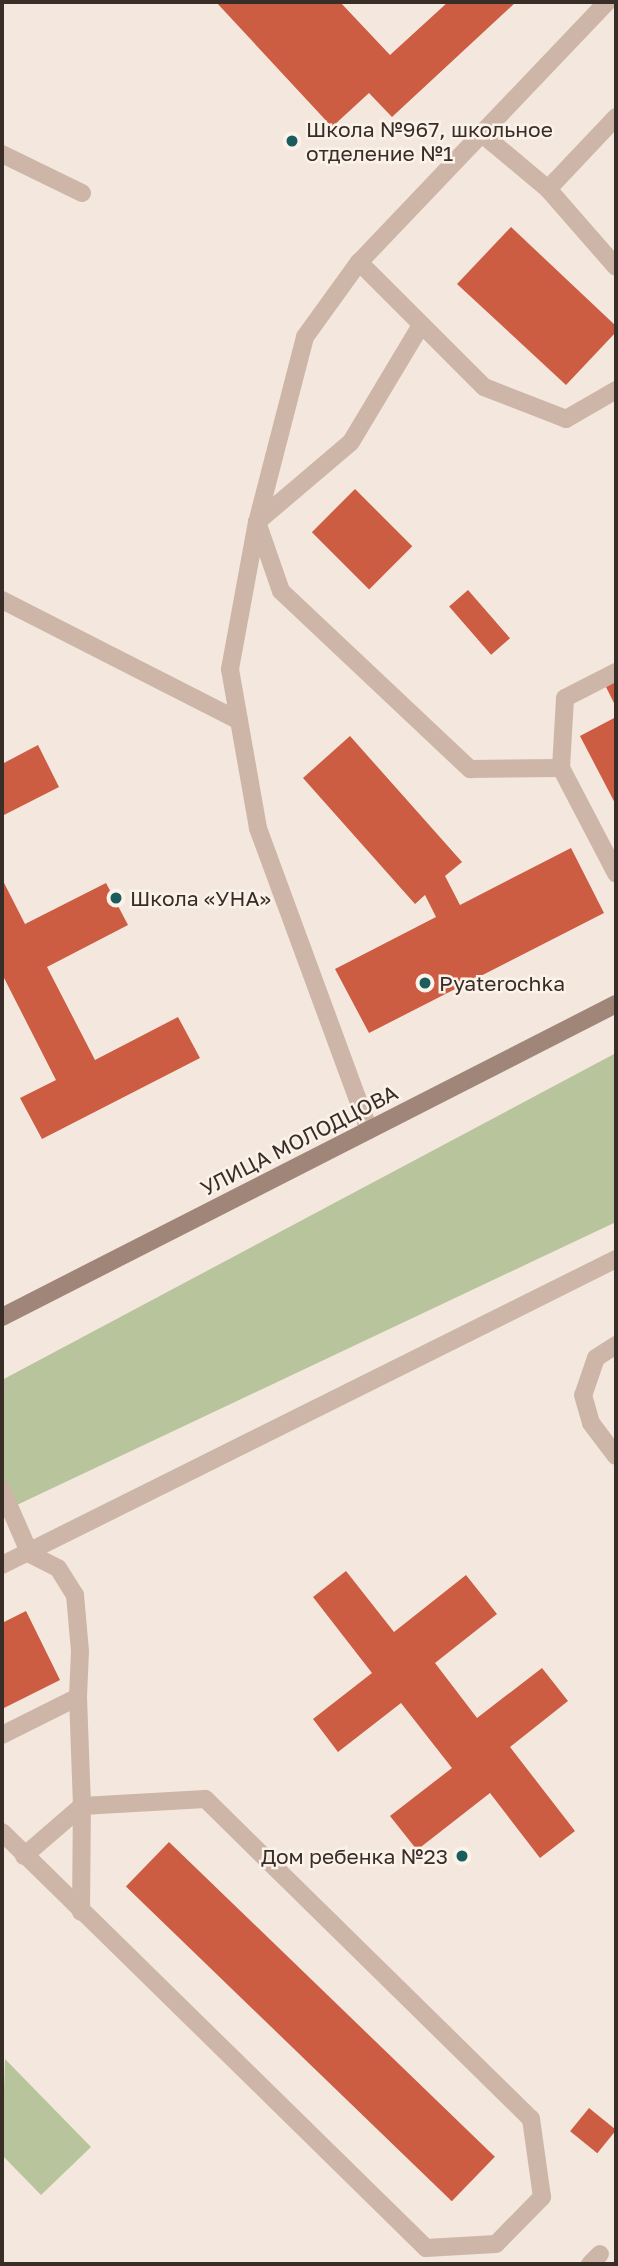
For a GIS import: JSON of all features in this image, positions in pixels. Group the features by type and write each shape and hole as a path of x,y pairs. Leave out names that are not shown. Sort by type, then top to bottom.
{"street":[{"name":"УЛИЦА МОЛОДЦОВА","path":"2,1317 616,1004"}],"lane":[{"path":"369,1129 258,828 230,669 257,522 305,337 359,262 607,2"},
{"path":"548,189 616,117"},
{"path":"481,133 548,189 616,267"},
{"path":"2,154 82,193"},
{"path":"359,262 484,387 566,419 616,390"},
{"path":"257,522 351,442 421,325"},
{"path":"257,522 281,591 470,769 561,768"},
{"path":"2,600 239,721"},
{"path":"616,672 565,698 561,768 616,873"},
{"path":"2,1565 30,1554 616,1259"},
{"path":"616,1345 596,1358 583,1395 591,1423 616,1455"},
{"path":"2,1490 30,1554 58,1568 75,1595 82,1806 81,1912"},
{"path":"2,1735 78,1697"},
{"path":"2,1832 24,1856 81,1912 426,2248 496,2244 542,2197 531,2119 205,1799 82,1806 24,1856"}],"green space":[{"path":"616,1053 616,1222 2,1512 2,1380"},
{"path":"5,2059 91,2147 41,2195 2,2155"}],"building":[{"path":"216,2 340,2 390,55 448,2 516,2 392,117 369,93 332,127"},
{"path":"511,227 616,326 616,332 566,385 457,284"},
{"path":"355,489 412,546 369,589 312,532"},
{"path":"468,590 510,638 491,655 449,606"},
{"path":"616,681 616,707 606,687"},
{"path":"616,717 616,805 580,736"},
{"path":"350,736 462,862 445,876 460,905 571,848 604,913 369,1033 335,969 436,917 425,895 415,904 303,778"},
{"path":"38,745 59,787 2,816 2,764"},
{"path":"2,879 25,924 106,883 128,925 47,967 95,1060 178,1017 200,1058 42,1139 20,1098 56,1080 2,974"},
{"path":"346,1571 394,1632 466,1575 497,1614 435,1663 477,1718 542,1668 568,1701 510,1747 575,1831 540,1858 490,1793 417,1850 390,1816 452,1768 401,1703 338,1752 313,1719 372,1673 313,1597"},
{"path":"26,1611 60,1680 2,1709 2,1623"},
{"path":"169,1842 495,2157 452,2201 126,1887"},
{"path":"589,2108 616,2130 597,2153 570,2131"}],"place":[{"name":"Школа №967, школьное отделение №1","path":"292,141"},
{"name":"Школа «УНА»","path":"116,898"},
{"name":"Pyaterochka","path":"425,983"},
{"name":"Дом ребенка №23","path":"462,1856"}]}
